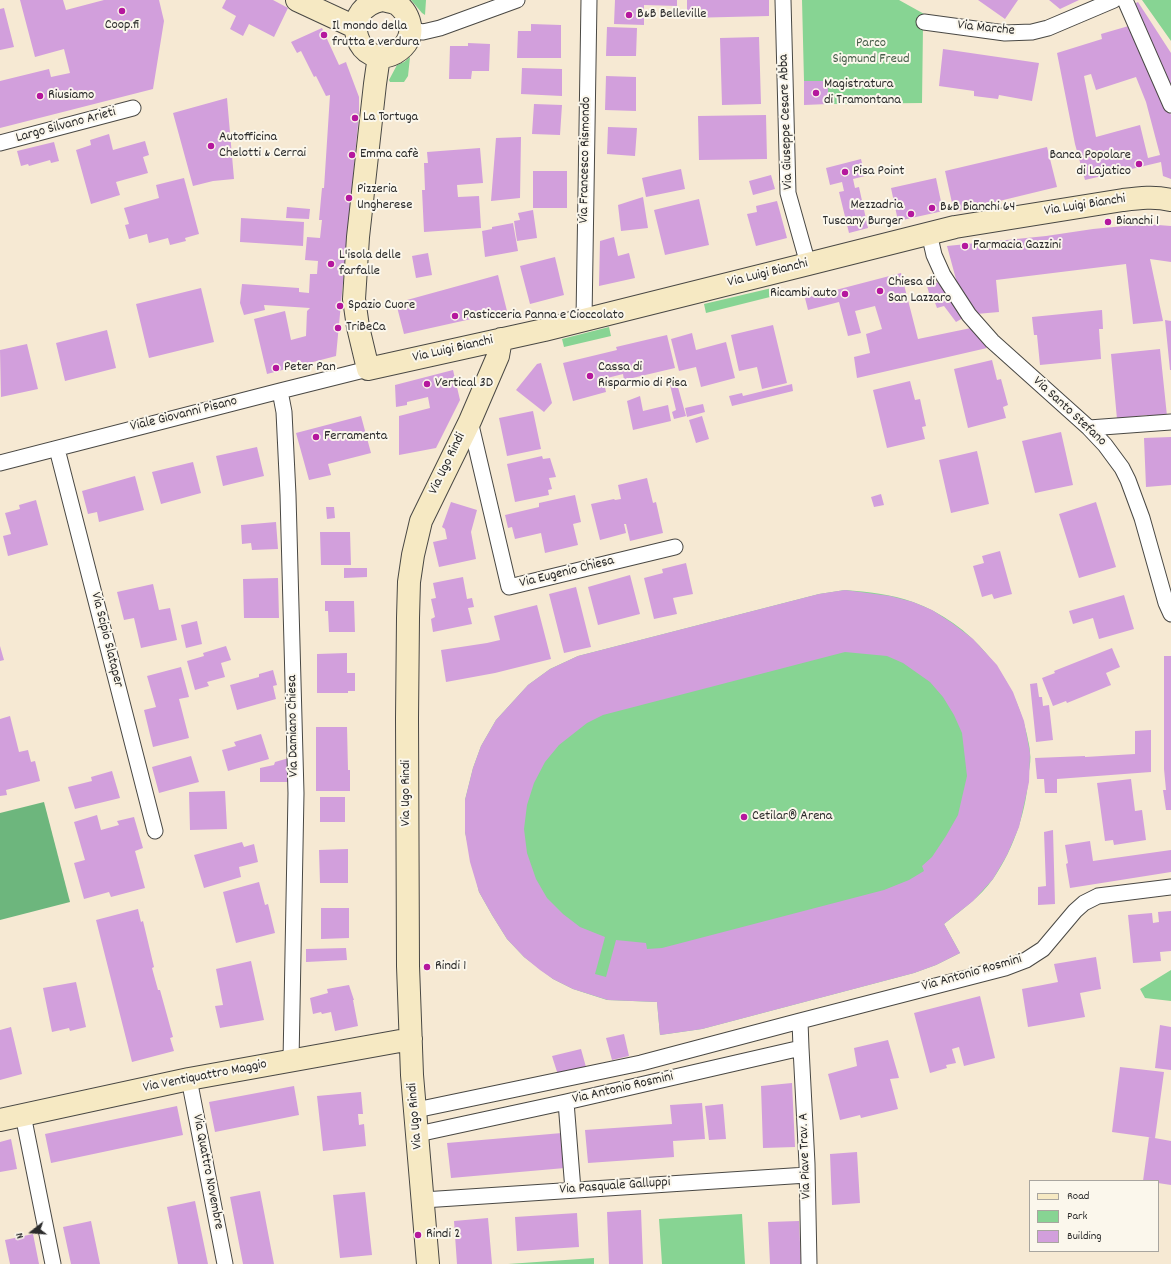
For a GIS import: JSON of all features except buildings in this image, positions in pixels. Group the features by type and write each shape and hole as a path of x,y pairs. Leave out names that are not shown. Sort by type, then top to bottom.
{"street":[{"path":"297,0 355,27"},
{"path":"382,0 397,4 410,21 411,30 408,41 398,52 391,55 379,56 367,52 361,46 355,27 356,18 361,10 367,5 382,0"},
{"path":"411,30 423,32 440,28 517,0"},
{"name":"Via Francesco Rismondo","path":"584,319 589,0"},
{"name":"Via Giuseppe Cesare Abba","path":"783,0 788,193 808,264"},
{"name":"Via Marche","path":"924,22 1005,33 1032,32 1048,28 1114,0"},
{"path":"1125,0 1171,105"},
{"path":"368,369 358,326 354,299 358,237 379,56"},
{"name":"Largo Silvano Arieti","path":"0,143 133,108"},
{"name":"Via Luigi Bianchi","path":"368,369 584,319 955,227 1123,200 1154,197 1171,200"},
{"name":"Via Santo Stefano","path":"929,233 934,255 943,276 969,315 992,341 1089,428 1105,445 1122,468 1142,518 1166,603 1171,614"},
{"name":"Via Ugo Rindi","path":"428,1264 411,1039 407,830 409,582 413,555 421,520 470,421 498,356 501,339"},
{"name":"Viale Giovanni Pisano","path":"0,463 368,369"},
{"name":"Via Damiano Chiesa","path":"280,391 284,412 288,495 296,794 291,1061"},
{"name":"Via Eugenio Chiesa","path":"470,421 509,587 675,547"},
{"path":"1089,428 1171,422"},
{"name":"Via Scipio Slataper","path":"57,449 154,831"},
{"name":"Via Antonio Rosmini","path":"416,1110 641,1063 1005,968 1026,960 1043,949 1075,911 1090,899 1098,896 1171,887"},
{"path":"800,1021 802,1048"},
{"name":"Via Ventiquattro Maggio","path":"0,1120 189,1079 411,1039"},
{"name":"Via Antonio Rosmini","path":"418,1134 802,1048"},
{"name":"Via Piave Trav. A","path":"802,1048 809,1264"},
{"name":"Via Quattro Novembre","path":"189,1079 225,1264"},
{"path":"566,1102 573,1190"},
{"path":"23,1114 53,1264"},
{"name":"Via Pasquale Galluppi","path":"423,1200 807,1175"}],"green space":[{"path":"411,0 426,0 425,15 422,13"},
{"name":"Parco Sigmund Freud","path":"802,0 899,0 926,15 923,26 922,103 828,104 828,81 804,81"},
{"path":"1142,0 1171,0 1171,41"},
{"path":"410,57 408,76 404,82 390,82 389,80 397,65"},
{"path":"776,287 778,295 706,313 704,304"},
{"path":"609,327 611,336 564,347 562,339"},
{"name":"Cetilar® Arena","path":"845,590 905,599 934,611 953,623 971,637 1001,672 1021,713 1030,748 1028,785 1023,813 1014,841 993,879 977,897 944,924 960,953 936,965 914,973 702,1029 660,1035 657,1002 607,1000 573,989 553,979 524,957 507,939 479,892 465,832 465,800 473,768 481,746 496,720 528,685 550,669 578,656 819,594"},
{"path":"44,802 70,902 0,920 0,813"},
{"path":"1171,970 1171,1001 1145,998 1140,989"},
{"path":"742,1214 745,1264 662,1264 659,1219"},
{"path":"594,1258 594,1264 508,1264"}],"place":[{"name":"Coop.fi","path":"122,11"},
{"name":"B&B Belleville","path":"629,15"},
{"name":"Il mondo della frutta e verdura","path":"324,35"},
{"name":"Magistratura di Tramontana","path":"816,93"},
{"name":"Riusiamo","path":"40,96"},
{"name":"La Tortuga","path":"355,118"},
{"name":"Autofficina Chelotti & Cerrai","path":"211,146"},
{"name":"Emma cafè","path":"352,155"},
{"name":"Banca Popolare di Lajatico","path":"1139,164"},
{"name":"Pisa Point","path":"845,172"},
{"name":"Pizzeria Ungherese","path":"349,198"},
{"name":"B&B Bianchi 64","path":"932,208"},
{"name":"Mezzadria Tuscany Burger","path":"911,214"},
{"name":"Bianchi 1","path":"1108,222"},
{"name":"Farmacia Gazzini","path":"965,246"},
{"name":"L'isola delle farfalle","path":"331,264"},
{"name":"Chiesa di San Lazzaro","path":"880,291"},
{"name":"Ricambi auto","path":"845,294"},
{"name":"Spazio Cuore","path":"340,306"},
{"name":"Pasticceria Panna e Cioccolato","path":"455,316"},
{"name":"TriBeCa","path":"338,328"},
{"name":"Peter Pan","path":"276,368"},
{"name":"Cassa di Risparmio di Pisa","path":"590,376"},
{"name":"Vertical 3D","path":"427,384"},
{"name":"Ferramenta","path":"316,437"},
{"name":"Cetilar® Arena","path":"744,817"},
{"name":"Rindi 1","path":"427,967"},
{"name":"Rindi 2","path":"418,1235"}]}
